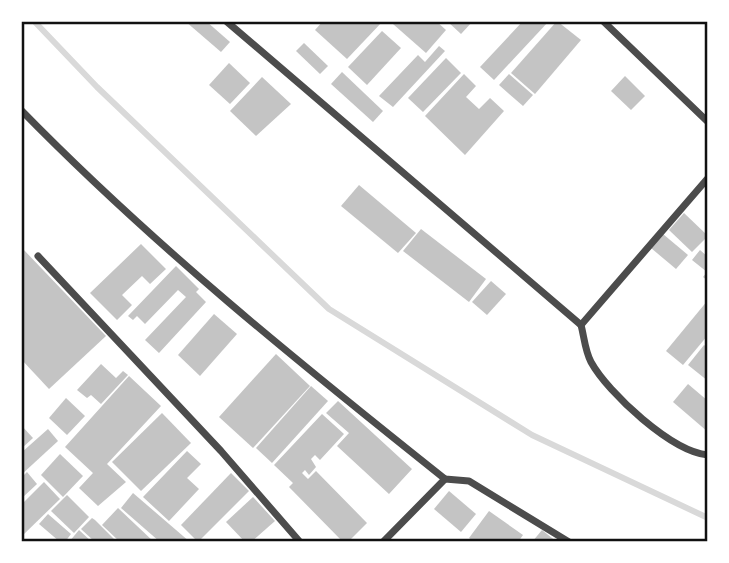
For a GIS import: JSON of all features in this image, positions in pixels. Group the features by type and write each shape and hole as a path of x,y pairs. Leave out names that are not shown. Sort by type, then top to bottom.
{"street":[{"path":"226,21 581,325 590,360 625,402 672,439 708,456"},
{"path":"603,21 708,122"},
{"path":"21,110 88,178 256,328 445,479 469,481 569,542"},
{"path":"581,325 708,178"},
{"path":"38,256 220,451 300,542"},
{"path":"383,542 445,479"}],"building":[{"path":"185,21 206,21 230,42 221,52"},
{"path":"323,21 383,21 347,59 315,30"},
{"path":"395,21 436,21 446,30 426,53 393,24"},
{"path":"447,21 473,21 461,34"},
{"path":"523,21 549,21 494,80 480,67"},
{"path":"557,21 581,40 535,94 511,73"},
{"path":"382,31 401,48 367,85 348,67"},
{"path":"304,43 328,66 320,74 296,51"},
{"path":"439,46 445,51 393,107 379,96 418,55 425,62"},
{"path":"446,58 461,73 423,112 408,98"},
{"path":"229,63 250,83 230,104 209,85"},
{"path":"342,72 383,111 373,122 331,84"},
{"path":"464,74 476,86 466,97 479,109 490,98 504,111 465,155 425,116"},
{"path":"509,74 533,95 523,106 499,85"},
{"path":"625,76 645,96 631,110 611,91"},
{"path":"262,77 291,104 256,136 230,111"},
{"path":"359,185 416,233 398,253 341,206"},
{"path":"684,213 708,236 692,252 669,230"},
{"path":"421,229 486,279 469,302 403,251"},
{"path":"663,234 688,255 676,269 651,248"},
{"path":"141,244 166,269 150,284 142,276 122,295 132,305 117,320 90,293"},
{"path":"23,249 106,336 49,389 21,359"},
{"path":"700,250 708,257 708,281 703,277 707,272 692,260"},
{"path":"176,266 199,289 196,292 206,302 159,353 145,340 186,297 178,290 145,324 137,316 133,320 128,316"},
{"path":"491,281 506,294 487,315 472,302"},
{"path":"708,300 708,335 683,365 666,351"},
{"path":"214,314 237,334 200,376 178,355"},
{"path":"704,345 708,348 708,381 688,365"},
{"path":"276,354 310,386 253,448 219,417"},
{"path":"101,364 116,378 123,371 128,375 101,404 91,395 87,398 77,390"},
{"path":"129,376 161,406 107,464 126,482 98,506 79,488 93,473 65,447"},
{"path":"688,384 708,401 708,432 673,402"},
{"path":"311,386 328,401 272,463 256,448"},
{"path":"66,398 85,416 67,435 49,418"},
{"path":"338,401 412,469 389,494 337,446 349,433 326,413"},
{"path":"162,413 191,443 141,491 112,462"},
{"path":"322,414 344,434 320,460 315,455 311,459 316,467 309,475 305,470 302,473 308,479 316,471 367,523 348,542 343,542 289,487 293,483 274,465"},
{"path":"21,425 33,438 21,449"},
{"path":"48,429 58,441 21,475 21,453"},
{"path":"187,451 201,464 187,478 199,489 169,521 143,497"},
{"path":"60,454 83,476 63,497 41,475"},
{"path":"27,472 37,484 21,499 21,478"},
{"path":"231,473 249,491 198,542 181,525"},
{"path":"44,482 60,499 21,537 21,505"},
{"path":"449,491 476,514 461,532 434,509"},
{"path":"133,493 190,542 160,542 121,508"},
{"path":"67,495 89,517 74,533 51,511"},
{"path":"253,497 275,521 251,542 245,542 226,522"},
{"path":"118,508 154,542 120,542 102,525"},
{"path":"489,511 523,535 518,542 474,542 469,538"},
{"path":"48,514 71,534 65,542 60,542 39,524"},
{"path":"92,518 117,542 95,542 81,529"},
{"path":"79,530 92,542 69,542"},
{"path":"542,530 557,542 532,542"}],"waterway":[{"path":"34,21 97,87 329,309 532,435 708,518"}]}
